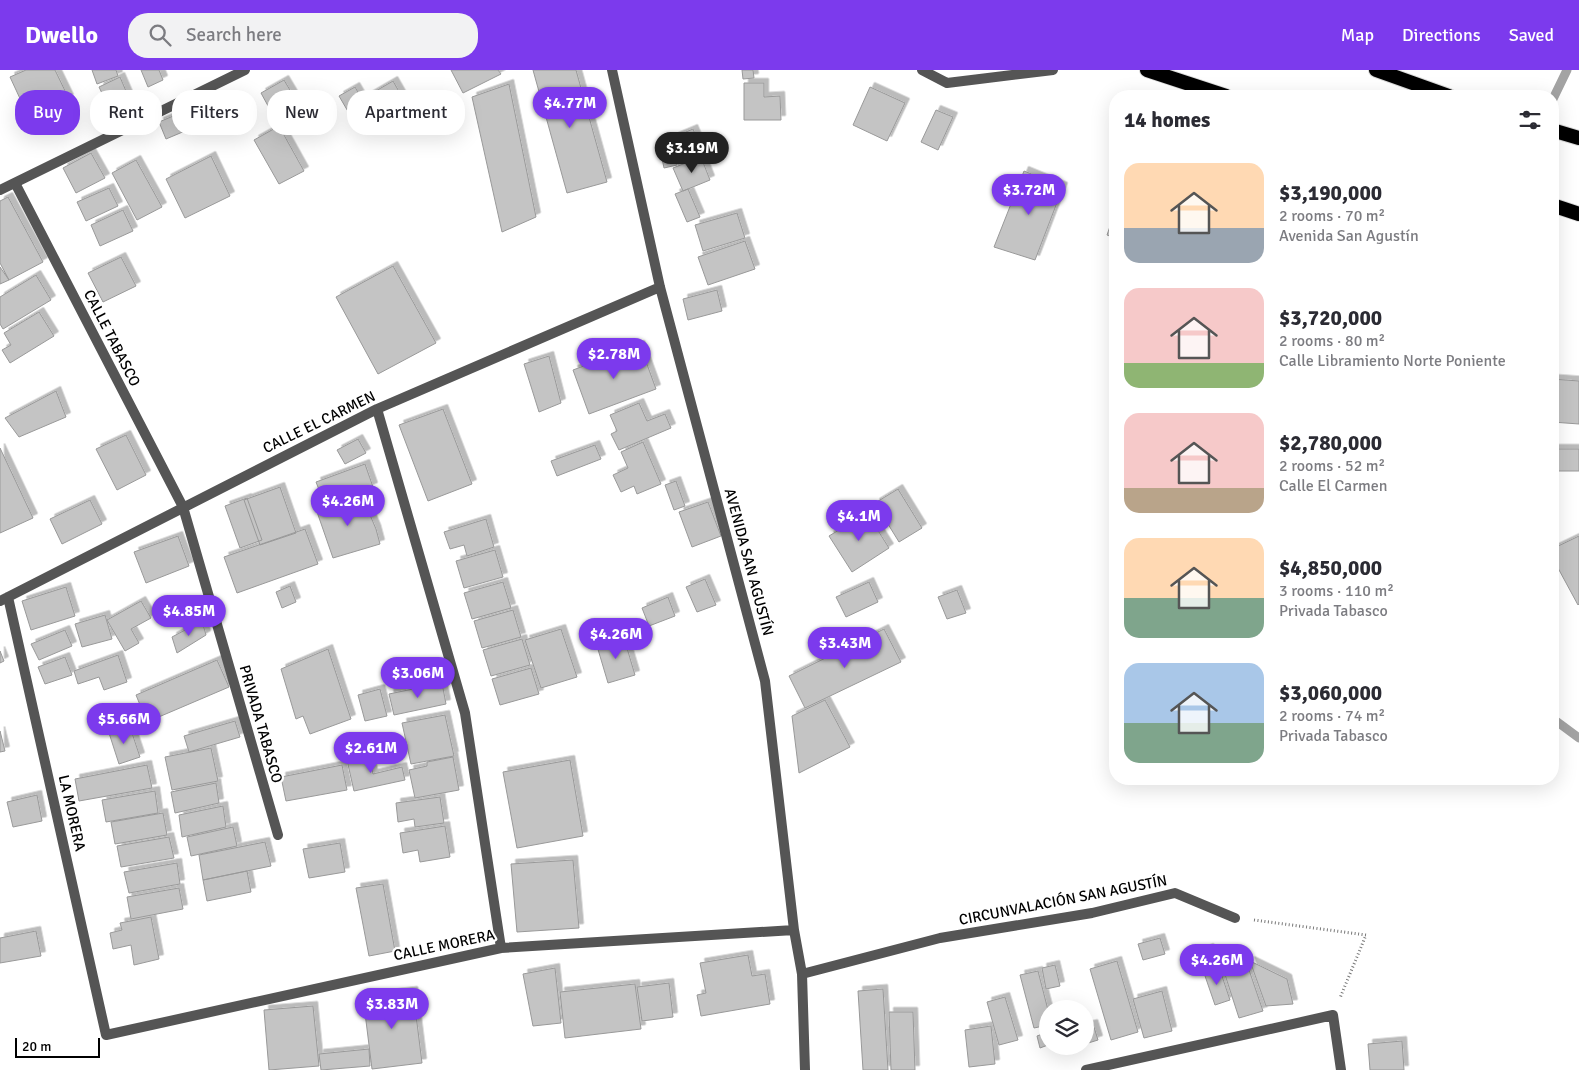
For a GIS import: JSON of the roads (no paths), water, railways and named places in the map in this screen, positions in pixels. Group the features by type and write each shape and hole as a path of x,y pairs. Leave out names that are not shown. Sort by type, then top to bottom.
{"highway":[{"path":"1147,70 1208,90"},
{"path":"1376,70 1432,90"},
{"path":"1559,132 1579,138"},
{"path":"1559,207 1579,214"}],"street":[{"path":"0,190 245,70"},
{"name":"AVENIDA SAN AGUSTÍN","path":"612,70 660,287 765,681 794,930 802,974 805,1070"},
{"path":"922,70 947,83 1053,70"},
{"name":"CALLE TABASCO","path":"15,183 182,507"},
{"name":"CALLE EL CARMEN","path":"4,599 377,409 660,287"},
{"path":"377,409 465,713 501,948"},
{"name":"PRIVADA TABASCO","path":"182,507 278,835"},
{"name":"LA MORERA","path":"4,599 106,1035"},
{"name":"CIRCUNVALACIÓN SAN AGUSTÍN","path":"802,974 940,938 1092,913 1175,893 1235,918"},
{"name":"CALLE MORERA","path":"106,1035 501,948 794,930"},
{"path":"1086,1070 1333,1015 1342,1070"}],"waterway":[{"path":"1557,90 1567,70"},
{"path":"1559,723 1579,738"}]}
